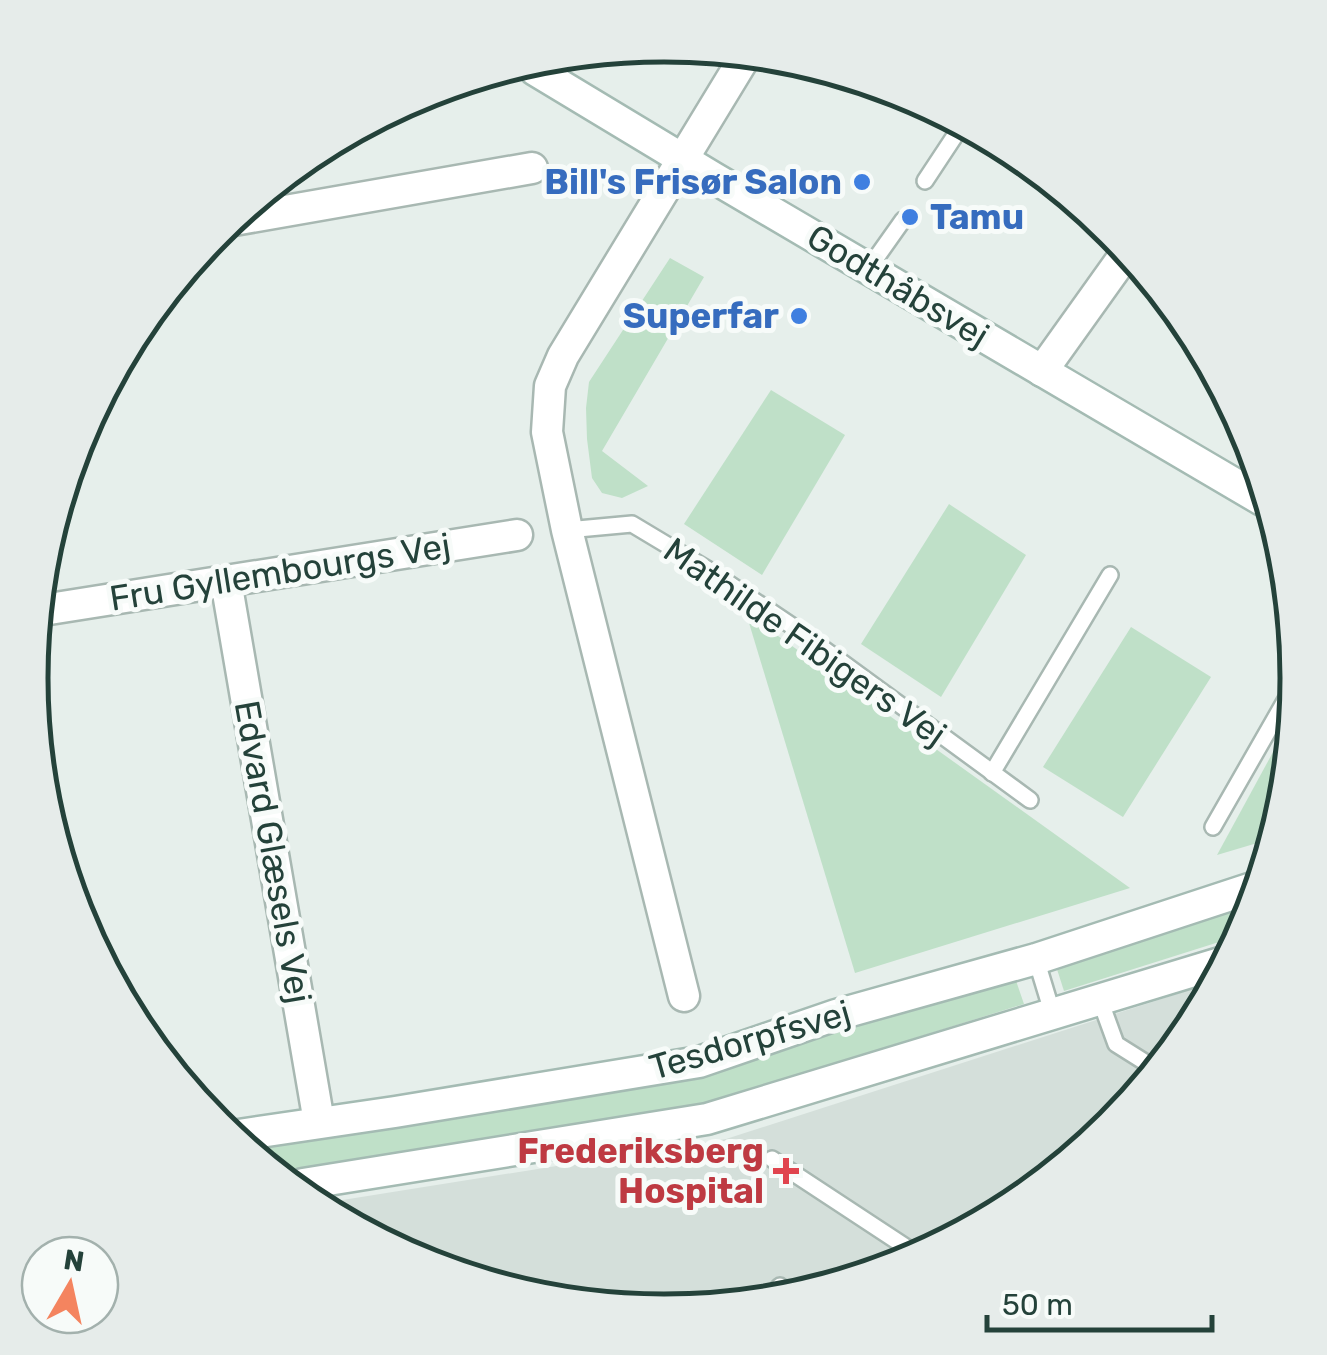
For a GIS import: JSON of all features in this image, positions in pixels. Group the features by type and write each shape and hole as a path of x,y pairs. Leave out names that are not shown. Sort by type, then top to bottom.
{"street":[{"path":"684,996 547,432 550,386 563,356 739,67"},
{"name":"Godthåbsvej","path":"540,74 1252,494"},
{"path":"255,216 532,168"},
{"path":"1042,371 1119,263"},
{"name":"Fru Gyllembourgs Vej","path":"52,609 517,535"},
{"name":"Edvard Glæsels Vej","path":"226,581 319,1122"},
{"name":"Tesdorpfsvej","path":"249,1133 699,1062 836,1015 1036,959 1241,892"},
{"name":"Tesdorpfsvej","path":"311,1183 707,1119 1206,968"}],"lane":[{"path":"925,181 955,135"},
{"path":"869,268 903,220"},
{"name":"Mathilde Fibigers Vej","path":"568,530 632,524 795,628 1030,800"},
{"path":"992,772 1110,575"},
{"path":"1213,827 1277,725"},
{"path":"1036,959 1053,1015"},
{"path":"1100,1000 1116,1044 1144,1062"},
{"path":"772,1159 903,1245"}],"shaded area":[{"name":"Frederiksberg Hospital","path":"1196,988 1127,1084 1070,1141 1038,1166 1006,1190 936,1230 823,1273 704,1292 664,1294 583,1288 543,1282 465,1261 391,1230 338,1201 726,1139"}],"green space":[{"path":"670,258 704,277 602,451 648,486 622,498 602,493 592,478 586,408 589,382"},
{"path":"771,390 845,435 762,575 684,524"},
{"path":"949,504 1026,555 941,697 861,644"},
{"path":"746,613 1130,888 855,973"},
{"path":"1131,627 1211,677 1123,817 1043,767"},
{"path":"1275,748 1257,843 1217,855"},
{"path":"1236,905 1220,942 1064,991 1055,963"},
{"path":"1014,975 1024,1004 723,1098 667,1111 295,1170 261,1144 727,1066"}],"place":[{"name":"Bill's Frisør Salon","path":"862,182"},
{"name":"Tamu","path":"910,217"},
{"name":"Superfar","path":"799,316"},
{"name":"Frederiksberg Hospital","path":"786,1171"}]}
